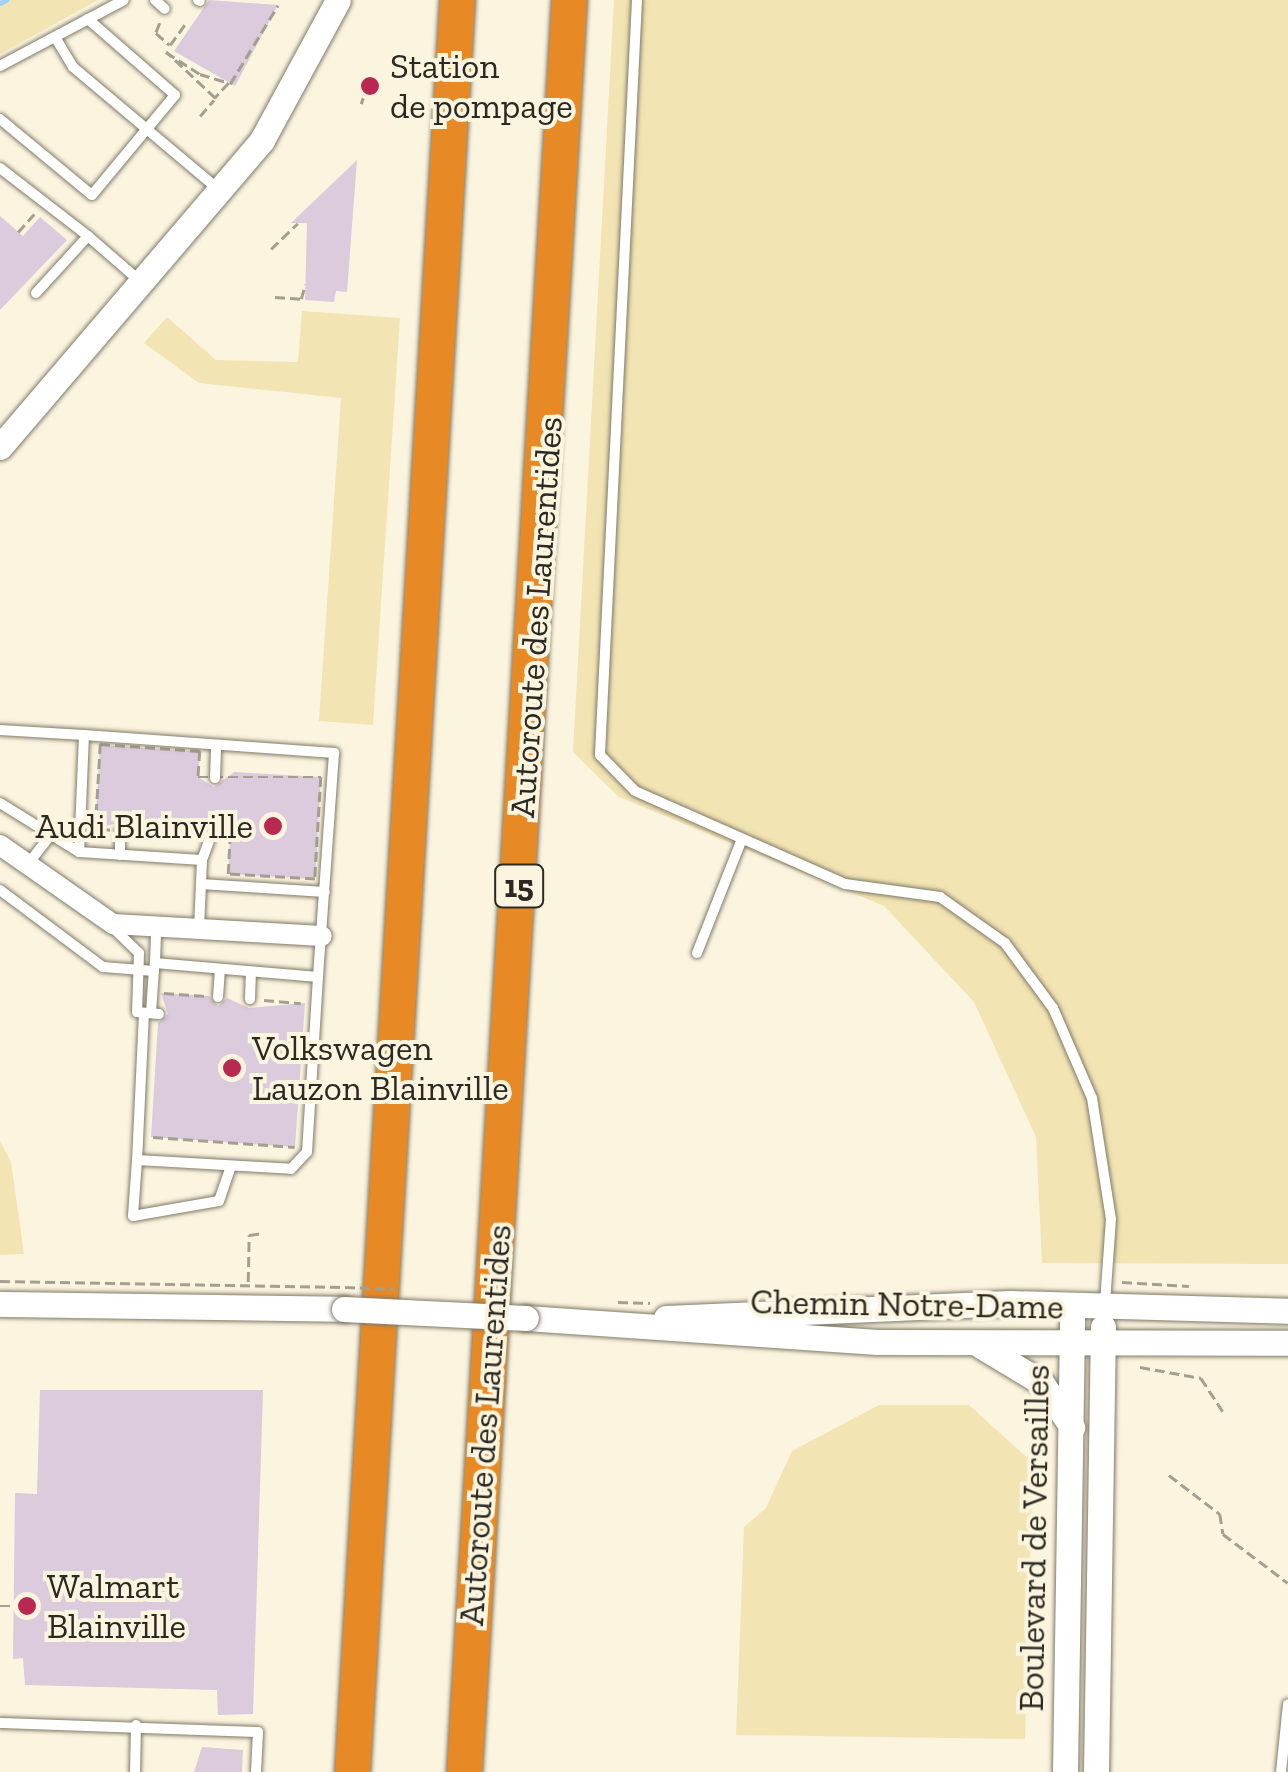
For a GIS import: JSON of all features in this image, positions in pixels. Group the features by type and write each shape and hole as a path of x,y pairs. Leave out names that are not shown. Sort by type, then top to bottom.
{"highway":[{"path":"352,1772 457,0"},
{"name":"Autoroute des Laurentides","path":"464,1772 569,0"}],"street":[{"path":"0,447 221,192 298,86 338,0"},
{"path":"0,845 99,918 156,926 322,936"},
{"name":"Chemin Notre-Dame","path":"0,1304 344,1298 660,1334 976,1343 1288,1343"},
{"name":"Chemin Notre-Dame","path":"526,1318 1072,1305 1288,1311"},
{"name":"Boulevard de Versailles","path":"1065,1772 1072,1305"},
{"name":"Boulevard de Versailles","path":"1096,1772 1103,1308"},
{"path":"976,1343 1042,1382 1072,1427"}],"lane":[{"path":"0,66 124,0"},
{"path":"155,0 165,9"},
{"path":"636,0 598,744 635,791 865,890 955,903 1020,960 1075,1053 1099,1126 1112,1219 1103,1308"},
{"path":"0,119 92,195 175,95 88,19"},
{"path":"55,37 73,67 221,192"},
{"path":"0,168 143,284"},
{"path":"36,293 88,236"},
{"path":"0,730 334,753 304,1160 285,1170 136,1160"},
{"path":"79,852 84,735"},
{"path":"215,778 216,744"},
{"path":"84,752 99,753"},
{"path":"82,785 97,785"},
{"path":"0,803 48,838 79,852 202,860"},
{"path":"120,831 120,854"},
{"path":"198,929 202,860 211,835"},
{"path":"27,865 48,838"},
{"path":"697,953 742,838"},
{"path":"200,884 325,892"},
{"path":"0,890 104,966 140,970 220,969 318,978"},
{"path":"99,918 135,947 148,1013"},
{"path":"156,926 133,1216 219,1201 231,1166"},
{"path":"218,997 220,969"},
{"path":"250,999 251,972"},
{"path":"1282,1772 1288,1704"},
{"path":"0,1723 258,1732 256,1772"},
{"path":"135,1772 136,1725"}],"path":[{"path":"200,116 229,83 278,6"},
{"path":"165,9 156,34 170,45"},
{"path":"166,52 187,22"},
{"path":"166,52 192,69 229,83"},
{"path":"166,52 215,98"},
{"path":"187,75 192,69"},
{"path":"360,104 366,92"},
{"path":"18,232 38,209"},
{"path":"272,249 298,223"},
{"path":"275,297 301,299 305,285"},
{"path":"230,839 228,874 314,879 321,777 234,772 234,779"},
{"path":"148,1013 160,993 218,997"},
{"path":"250,999 304,1003 304,1021"},
{"path":"152,1119 151,1137 295,1147 296,1129"},
{"path":"248,1284 249,1236 264,1233"},
{"path":"0,1281 248,1284 344,1298"},
{"path":"1140,1367 1201,1378 1224,1414"},
{"path":"1169,1475 1220,1514 1223,1534 1288,1583"},
{"path":"0,1606 14,1606"}],"shaded area":[{"path":"0,0 98,0 0,54"},
{"path":"614,0 1288,0 1288,1264 1042,1263 1036,1137 974,1002 884,906 619,797 573,752"},
{"path":"302,311 400,318 373,725 319,721 341,398 199,383 144,343 167,317 216,360 298,362"},
{"path":"0,1141 11,1162 24,1254 0,1255"},
{"path":"879,1405 969,1405 1033,1463 1025,1739 736,1735 744,1527 766,1508 792,1451"}],"building":[{"path":"209,0 278,5 235,86 174,51"},
{"name":"Station de pompage","path":"362,74 384,83 378,98 356,88"},
{"path":"357,160 347,292 336,291 334,302 305,300 307,223 291,223"},
{"path":"0,216 23,236 40,217 67,240 0,310"},
{"path":"100,745 200,752 198,777 214,787 234,772 321,777 315,879 228,874 230,836 213,827 194,837 129,832 121,822 95,829"},
{"path":"161,993 209,996 218,1006 227,998 249,1008 305,1003 295,1147 151,1137 158,1023 168,1014"},
{"path":"40,1390 263,1390 253,1714 218,1715 217,1690 25,1685 23,1658 13,1659 15,1493 37,1494"},
{"path":"202,1747 243,1750 242,1772 194,1772"}],"waterway":[{"path":"0,3 6,0"}],"place":[{"name":"Station de pompage","path":"370,86"},
{"name":"Audi Blainville","path":"273,826"},
{"name":"Volkswagen Lauzon Blainville","path":"232,1068"},
{"name":"Walmart Blainville","path":"27,1606"}]}
